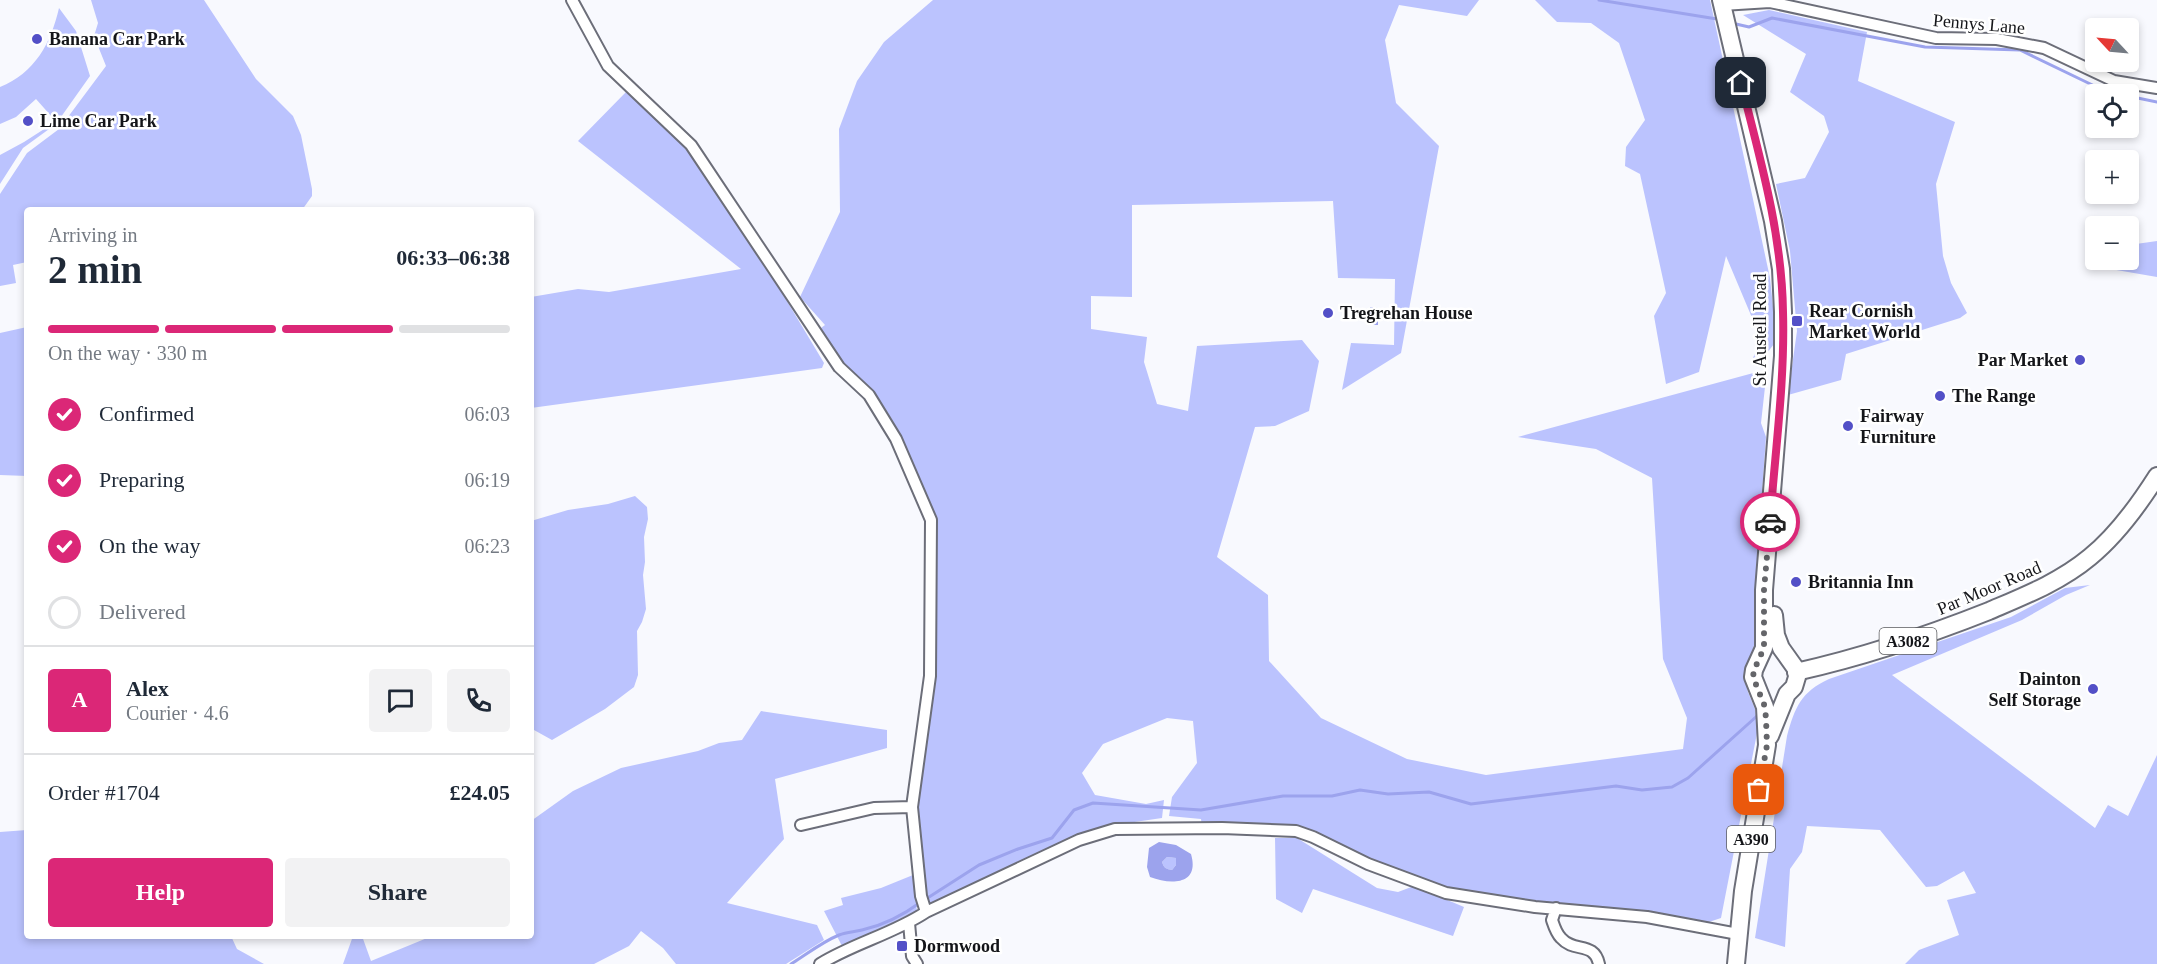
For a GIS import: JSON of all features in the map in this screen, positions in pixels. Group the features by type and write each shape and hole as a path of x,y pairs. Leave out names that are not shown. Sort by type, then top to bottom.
{"main road":[{"name":"St Austell Road","path":"1722,3 1764,175 1781,269 1784,312 1783,356 1767,558"},
{"name":"Par Moor Road","path":"1793,665 1848,660 1918,638 2037,591 2092,556 2121,527 2157,476"},
{"path":"1767,558 1764,590 1764,648 1753,677 1765,707 1767,745"},
{"path":"1767,558 1776,635 1797,677 1794,687 1787,694 1767,745"},
{"path":"1757,663 1763,657 1779,654 1793,665"},
{"path":"1760,692 1772,698 1787,694"},
{"name":"A390","path":"1736,964 1738,934 1767,745"}],"street":[{"path":"572,0 608,66 691,145 839,367 869,396 896,439 931,520 930,676 912,807 923,904"},
{"name":"Pennys Lane","path":"1722,3 1770,2 1936,38 1997,39 2044,48 2114,81 2157,87"},
{"path":"801,825 874,808 912,807"},
{"path":"820,964 838,953 909,923 923,904 1079,840 1115,829 1202,827 1296,831 1368,864 1446,893 1556,908 1647,917 1738,934"},
{"path":"1556,908 1552,920 1561,939 1592,951 1596,954 1599,964"},
{"path":"909,923 912,956 917,964"}],"shaded area":[{"path":"91,0 204,0 256,79 293,116 301,135 312,196 304,207 24,207 24,263 13,265 16,283 0,286 0,194 27,153 59,129 106,66 94,36 98,23"},
{"path":"933,0 1479,0 1467,16 1399,5 1385,40 1396,103 1439,146 1401,353 1342,390 1351,343 1394,345 1395,279 1338,278 1333,201 1132,205 1132,297 1091,296 1091,329 1147,337 1144,362 1157,404 1188,411 1197,346 1302,340 1319,361 1309,411 1275,426 1255,427 1217,557 1268,595 1269,661 1321,718 1407,759 1486,775 1683,749 1687,718 1663,659 1652,478 1596,449 1518,437 1757,372 1766,378 1761,423 1766,437 1756,578 1758,631 1745,678 1755,709 1758,728 1721,918 1709,922 1647,917 1446,893 1296,831 1202,827 1201,819 1169,816 1172,797 1197,763 1193,721 1167,718 1103,744 1082,773 1095,795 1146,804 1164,800 1162,818 1114,825 928,904 918,811 930,676 934,520 894,423 880,401 850,373 821,328 825,325 800,297 840,212 839,129 857,81 884,42"},
{"path":"1535,0 1710,0 1770,278 1775,326 1774,344 1767,353 1753,358 1761,339 1726,256 1699,372 1666,384 1654,316 1666,293 1640,174 1625,166 1626,147 1645,120 1619,43 1591,23 1557,22"},
{"path":"59,8 76,31 90,76 56,124 23,148 0,184 0,155 52,124 52,117 36,99 16,117 0,124 0,87 23,74 40,55 56,21"},
{"path":"1769,10 1867,32 1858,81 1955,122 1936,184 1943,256 1951,283 1967,313 1960,318 1846,354 1841,380 1788,395 1797,331 1790,251 1776,184 1805,178 1829,132 1824,116 1790,92 1806,54 1743,15"},
{"path":"626,92 688,147 766,266 824,363 822,368 534,408 534,296 578,289 609,292 741,269 578,141"},
{"path":"2157,241 2157,277 2116,270 2139,270 2139,244"},
{"path":"1370,307 1378,308 1378,325 1369,325 1367,313 1370,313"},
{"path":"24,328 24,476 0,475 0,333"},
{"path":"635,496 647,507 643,575 646,609 637,631 638,675 634,687 605,709 552,740 534,730 534,520 568,510 608,504"},
{"path":"2090,585 2066,595 2022,620 1892,675 2095,828 2108,805 2128,816 2157,755 2157,964 1905,964 1919,950 1959,935 1947,900 1976,893 1964,871 1937,886 1926,887 1880,830 1807,826 1802,852 1790,869 1785,947 1755,938 1787,736 1796,709 1806,695 1829,679 2011,617 2065,588"},
{"path":"761,711 887,730 887,748 775,779 784,839 727,903 817,925 824,940 786,964 676,964 663,948 641,931 629,946 594,964 343,964 352,939 363,939 371,961 425,939 534,939 534,819 573,791 621,768 698,751 719,743 742,740"},
{"path":"24,830 24,939 232,939 237,949 264,964 0,964 0,832"},
{"path":"1275,838 1297,838 1377,888 1398,892 1414,886 1464,907 1453,936 1313,889 1302,913 1276,899"},
{"path":"1159,842 1176,845 1191,854 1193,864 1188,877 1182,880 1167,881 1150,877 1147,867 1149,848","holes":["1167,857 1176,858 1176,865 1172,870 1167,869 1162,862"]},
{"path":"1167,857 1176,858 1176,865 1172,870 1166,868 1162,862"},
{"path":"913,875 917,912 891,927 862,936 842,946 824,911 843,905 841,898 881,888"}],"waterway":[{"path":"1599,0 1717,19"},
{"path":"1736,24 1749,27 1772,18 1925,47 2020,50 2090,84"},
{"path":"2139,98 2157,102"},
{"path":"926,899 979,865 1052,838 1074,810 1093,803 1201,810 1283,796 1332,796 1360,790 1388,794 1429,792 1471,804 1616,786 1642,790 1672,787 1688,778 1757,716"},
{"path":"791,964 833,938 886,923 921,902"}],"way so far":[{"path":"1759,790 1767,745 1766,719 1765,707 1753,677 1764,648 1764,590 1770,522"}],"place":[{"name":"Banana Car Park","path":"37,39"},
{"name":"Lime Car Park","path":"28,121"},
{"name":"Tregrehan House","path":"1328,313"},
{"name":"Rear Cornish Market World","path":"1797,321"},
{"name":"Par Market","path":"2080,360"},
{"name":"The Range","path":"1940,396"},
{"name":"Fairway Furniture","path":"1848,426"},
{"name":"Britannia Inn","path":"1796,582"},
{"name":"Dainton Self Storage","path":"2093,689"},
{"name":"Dormwood","path":"902,946"}],"route":[{"path":"1741,83 1773,221 1781,269 1784,312 1783,356 1770,522"}]}
